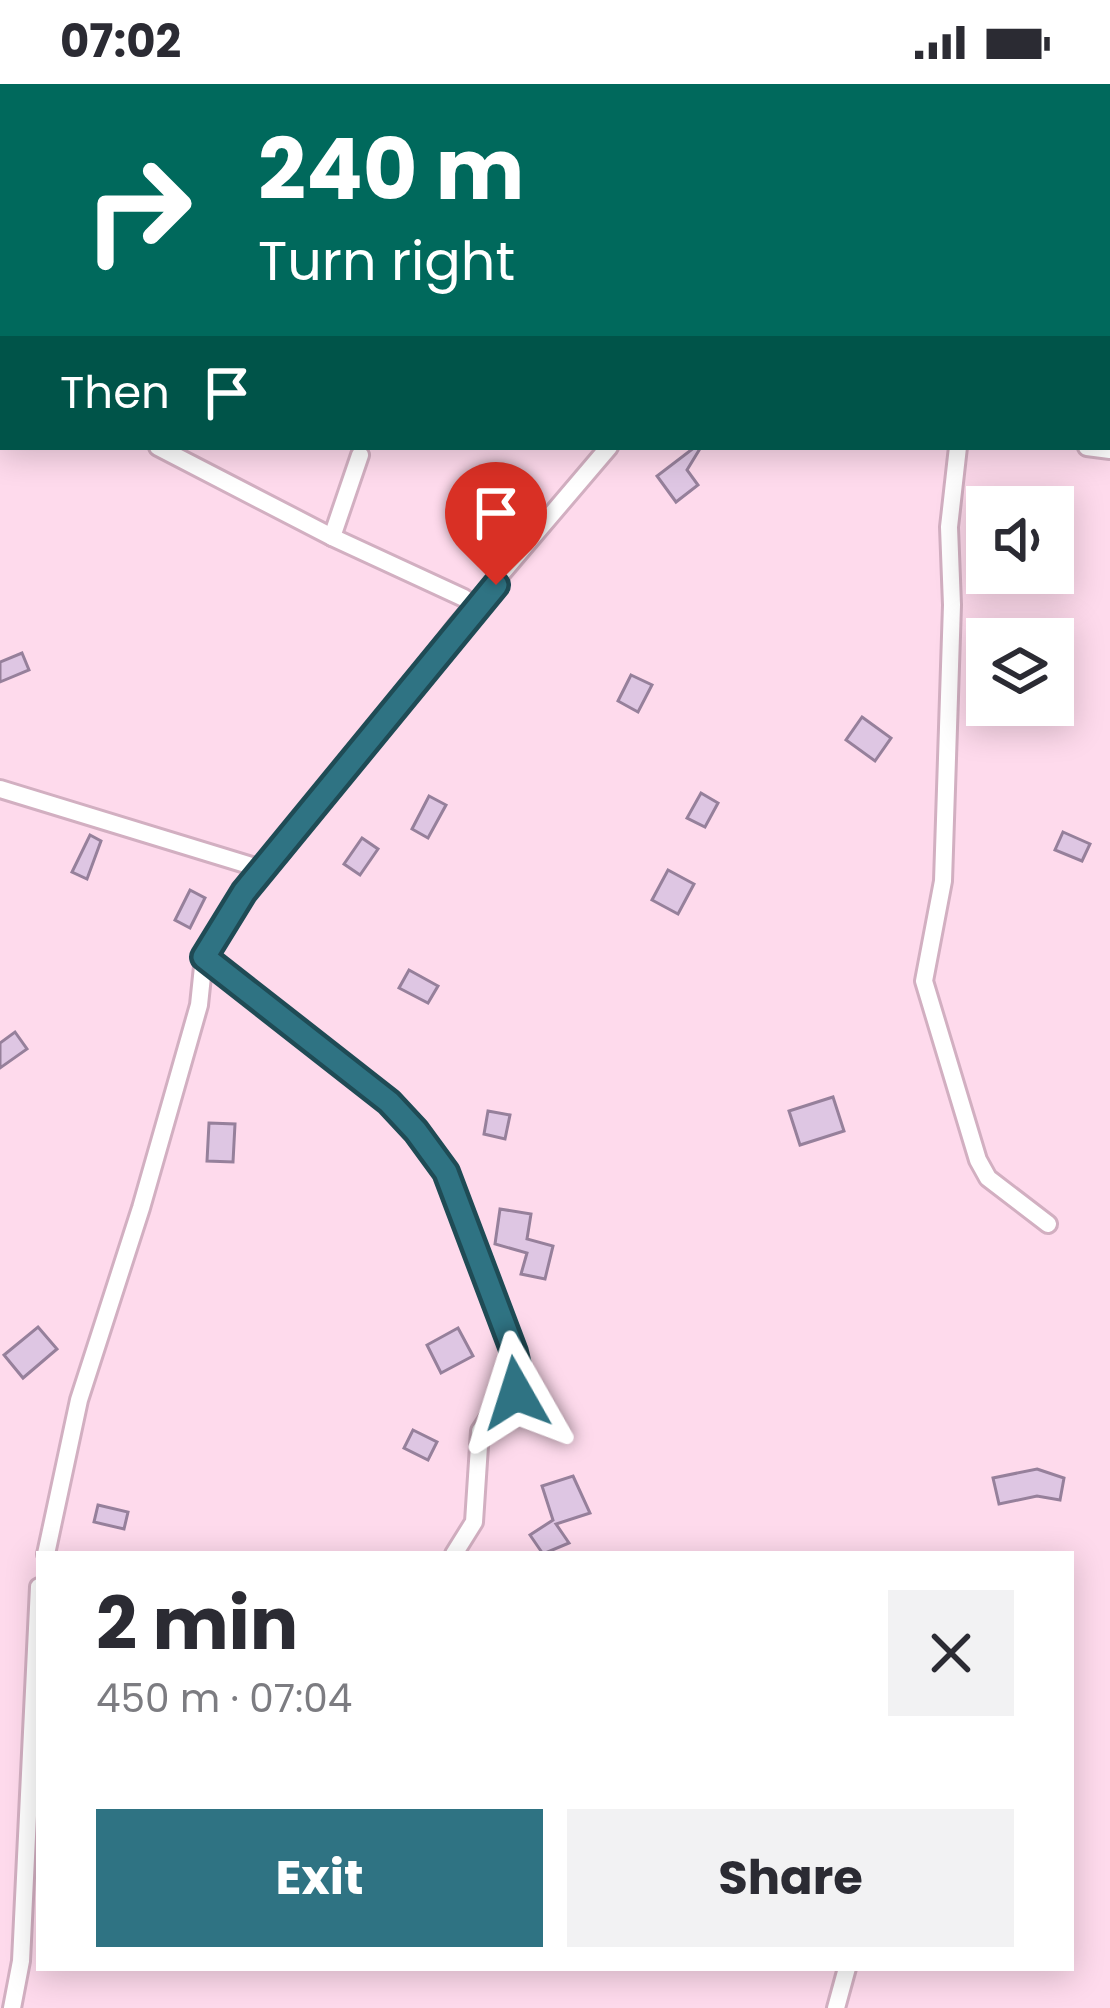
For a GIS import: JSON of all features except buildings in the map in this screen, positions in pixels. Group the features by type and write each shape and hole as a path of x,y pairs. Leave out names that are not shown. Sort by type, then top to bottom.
{"street":[{"path":"164,450 332,537 464,598 496,585"},
{"path":"47,1551 79,1400 199,1005 204,957 244,892 455,628 607,450"},
{"path":"958,450 949,527 952,605 943,880 924,981 978,1160 1006,1195 1048,1224"},
{"path":"332,537 360,455"},
{"path":"455,628 464,598"},
{"path":"0,789 265,870"},
{"path":"204,957 389,1102 446,1172 498,1302 520,1378 516,1393 497,1406 480,1431 474,1522 456,1551"},
{"path":"12,2008 30,1958 36,1712"},
{"path":"836,2008 846,1971"}],"route":[{"path":"496,585 455,628 281,853 244,892 204,957 389,1102 446,1172 514,1352 520,1378 516,1393"}]}
